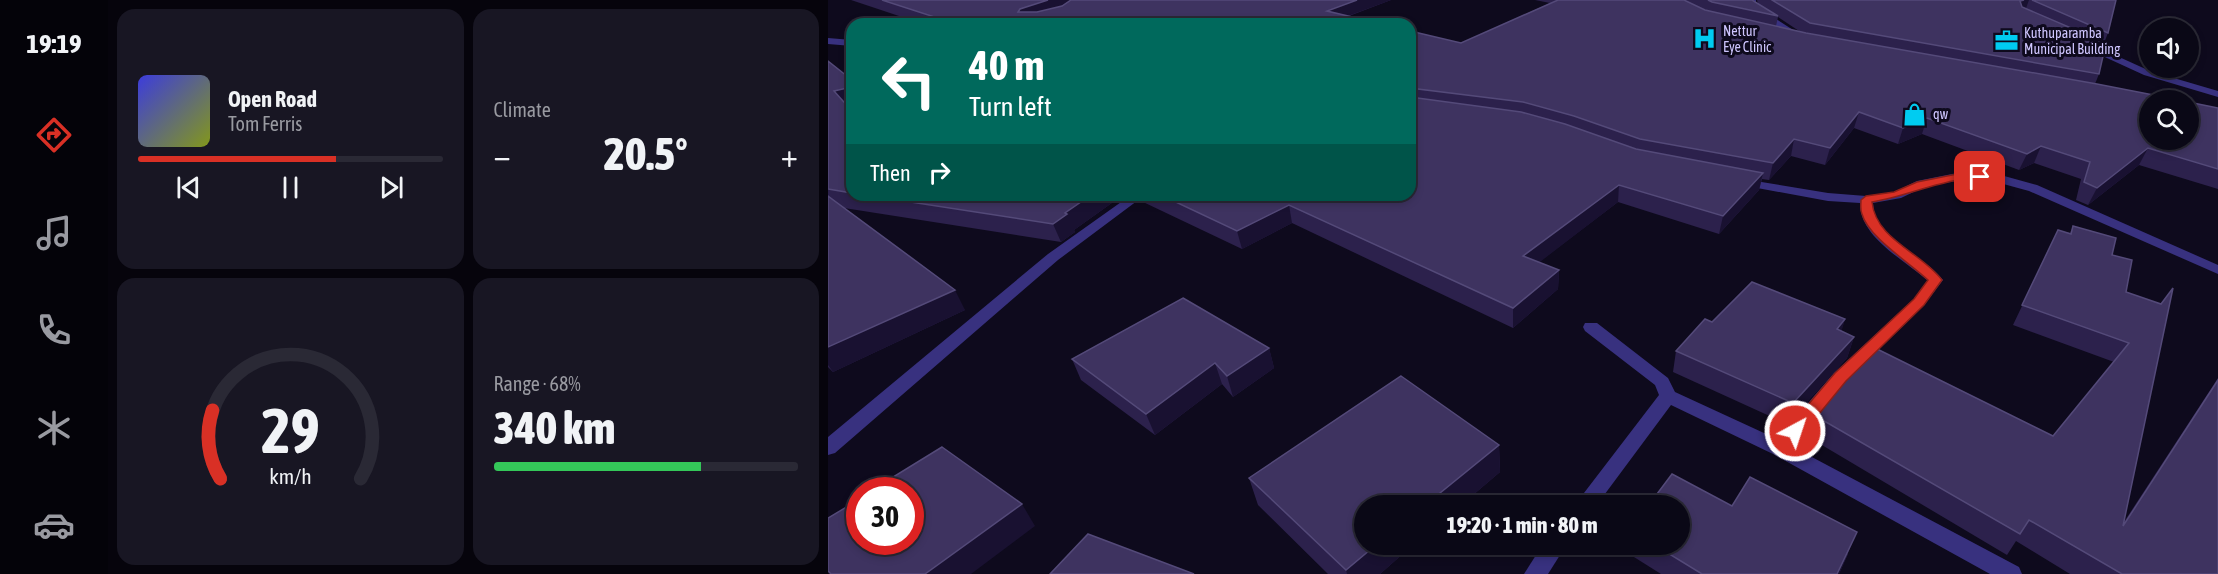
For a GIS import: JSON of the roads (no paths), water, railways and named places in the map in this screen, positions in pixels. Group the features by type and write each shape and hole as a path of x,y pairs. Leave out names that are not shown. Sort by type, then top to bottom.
{"street":[{"path":"1752,0 1752,7 1804,41"},
{"path":"2073,39 2147,73 2218,94"},
{"path":"828,40 846,42"},
{"path":"1727,178 1828,197 1866,200 1897,195 1921,184 1962,176 1997,178 2033,188 2218,270"},
{"path":"1780,449 1840,377 1919,302 1935,280 1913,259 1886,240 1868,215 1866,200"},
{"path":"828,448 1053,257 1131,201"},
{"path":"1591,327 1662,382 1668,396 1780,449 2010,574"},
{"path":"1592,495 1668,396"},
{"path":"1535,574 1548,555"}],"place":[{"name":"Nettur Eye Clinic","path":"1705,39"},
{"name":"Kuthuparamba Municipal Building","path":"2006,41"},
{"name":"qw","path":"1915,114"}]}
